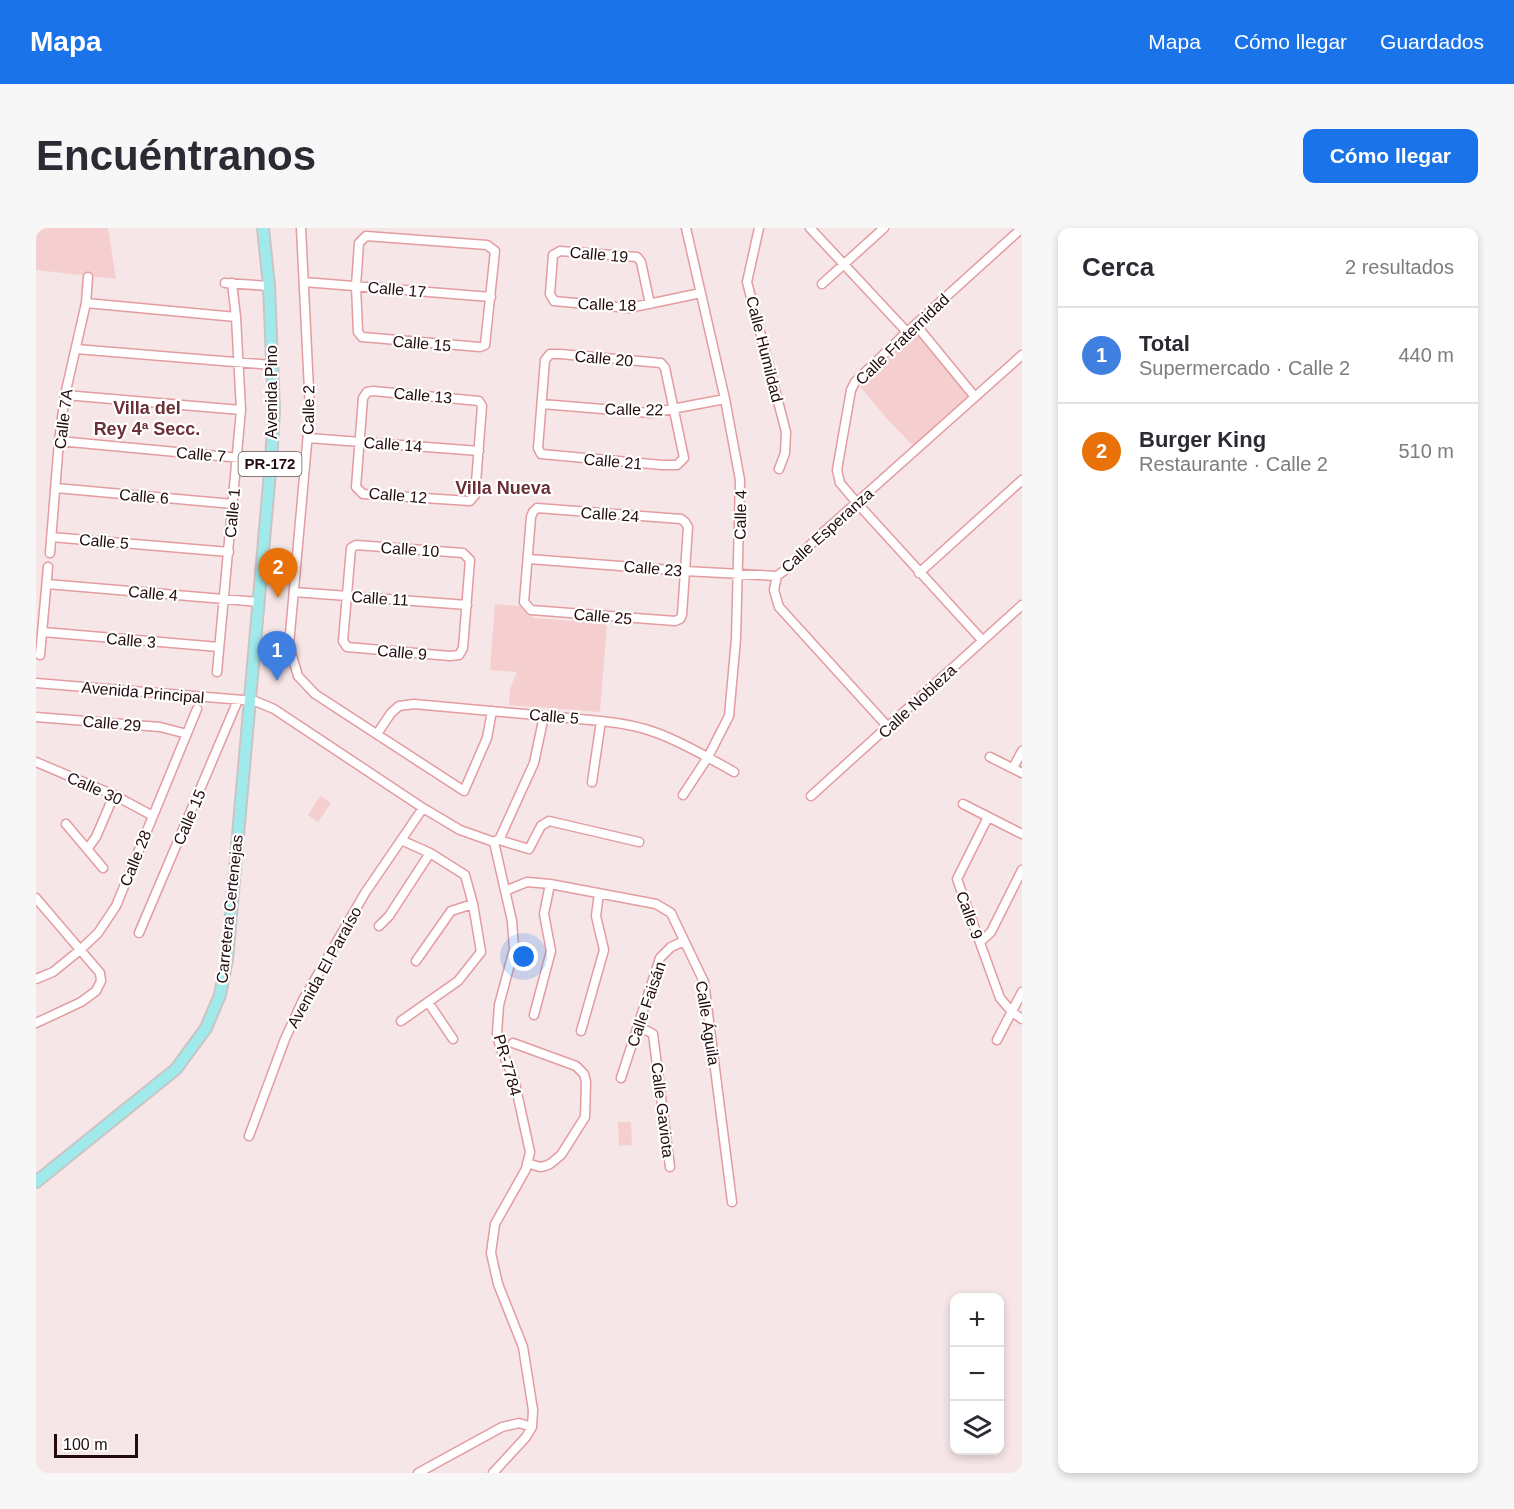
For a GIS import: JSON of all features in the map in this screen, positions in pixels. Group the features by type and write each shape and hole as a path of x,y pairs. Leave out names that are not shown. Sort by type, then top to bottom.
{"main road":[{"name":"Avenida Pino","path":"244,700 258,602 274,410 269,286 263,228"},
{"name":"Carretera Certenejas","path":"36,1182 176,1069 206,1028 220,994 226,960 244,700"}],"street":[{"name":"Calle 2","path":"302,228 310,410 290,645 298,676 315,694 464,790 488,738 492,711"},
{"name":"Calle 4","path":"683,795 708,757 729,716 735,647 740,480 725,399 686,228"},
{"name":"Calle Humildad","path":"759,228 747,282 786,432 785,453 778,469"},
{"path":"810,228 906,332"},
{"path":"822,284 884,228"},
{"name":"Calle Fraternidad","path":"982,640 857,503 840,483 837,470 851,390 855,382 906,332 1022,228"},
{"path":"356,286 359,243 366,236 487,245 495,252 491,297"},
{"name":"Calle 19","path":"553,260 553,255 560,250 637,257 641,262 651,304"},
{"name":"Calle 18","path":"553,260 550,294 554,301 629,308 701,293"},
{"name":"Calle 7A","path":"50,553 65,394 86,303 88,277"},
{"name":"Calle 17","path":"304,282 491,297"},
{"name":"Calle 1","path":"217,672 241,410 236,317 228,283 269,286"},
{"name":"Calle 15","path":"356,286 358,332 362,337 447,345 480,347 485,345 491,297"},
{"path":"86,303 236,317"},
{"path":"916,325 975,397"},
{"path":"76,349 272,365"},
{"name":"Calle 20","path":"542,404 545,360 550,354 560,354 661,363 665,368 674,410"},
{"name":"Calle Esperanza","path":"888,728 779,607 774,590 777,576 788,569 824,530 1022,355"},
{"name":"Calle 13","path":"360,442 363,398 367,392 373,391 479,401 482,406 479,451"},
{"path":"65,394 241,410"},
{"name":"Calle 22","path":"542,404 651,413 725,399"},
{"name":"Calle 21","path":"542,404 538,448 541,454 662,465 678,465 684,458 674,410"},
{"name":"Calle 14","path":"308,438 479,451"},
{"name":"Calle 7","path":"59,441 305,464"},
{"name":"Calle 12","path":"360,442 356,487 363,494 375,495 470,501 475,495 479,451"},
{"path":"919,573 1022,480"},
{"name":"Calle 6","path":"56,488 233,504"},
{"name":"Calle 24","path":"529,559 531,517 537,508 681,519 688,527 685,571"},
{"name":"Calle 5","path":"51,537 229,552"},
{"name":"Calle 10","path":"346,596 351,548 356,545 463,553 470,560 467,605"},
{"name":"Calle 23","path":"529,559 777,576"},
{"name":"Calle 25","path":"529,559 524,602 531,610 621,618 675,621 680,619 685,571"},
{"path":"40,655 48,567"},
{"name":"Calle 4","path":"47,584 258,602"},
{"name":"Calle 11","path":"294,592 467,605"},
{"name":"Calle 9","path":"346,596 343,641 347,646 450,656 459,655 463,648 467,605"},
{"name":"Calle Nobleza","path":"811,796 1022,605"},
{"name":"Calle 3","path":"43,632 219,647"},
{"name":"Avenida Principal","path":"36,682 244,700"},
{"path":"244,700 274,709 460,830 529,849 541,826 549,821 639,842"},
{"name":"Calle 15","path":"139,933 244,700"},
{"name":"Calle 5","path":"377,734 391,713 399,706 414,704 625,723 657,733 734,772"},
{"name":"Calle 28","path":"36,979 53,972 80,950 98,933 116,906 197,709"},
{"path":"496,841 534,764 544,716"},
{"name":"Calle 29","path":"36,717 160,727 187,734"},
{"path":"592,782 602,721"},
{"path":"1013,768 1022,751"},
{"path":"990,757 1022,773"},
{"name":"Calle 30","path":"36,762 114,795 153,816"},
{"path":"88,848 96,837 114,795"},
{"path":"963,804 1022,834"},
{"name":"Avenida El Paraíso","path":"249,1137 285,1039 303,1000 365,893 423,808"},
{"name":"Calle 9","path":"987,817 957,879 1000,998 1012,1012"},
{"path":"66,824 104,868"},
{"path":"401,840 430,853 465,875 473,904 481,952 458,981 401,1021"},
{"name":"PR-7784","path":"496,841 504,891 512,921 514,949 499,1005 497,1033 500,1047 514,1079 530,1152 526,1169 495,1224 491,1253 498,1284 523,1347 533,1410 532,1427"},
{"path":"379,926 389,916 430,853"},
{"path":"980,942 991,932 1022,870"},
{"name":"Calle Águila","path":"504,891 527,882 550,884 656,904 670,914 704,982 732,1202"},
{"path":"534,1015 551,951 544,914 550,884"},
{"path":"581,1031 604,950 596,916 599,893"},
{"path":"36,897 100,973 101,981 96,991 81,1002 36,1023"},
{"path":"416,962 451,911 473,904"},
{"name":"Calle Faisán","path":"621,1078 660,958 671,947 684,941"},
{"path":"997,1040 1022,992"},
{"path":"428,1002 453,1039"},
{"path":"1012,1012 1022,1019"},
{"name":"Calle Gaviota","path":"638,1026 653,1034 670,1167"},
{"path":"513,1043 576,1066 585,1074 586,1082 585,1117 561,1155 545,1166 540,1167 527,1163"},
{"path":"418,1473 502,1427 519,1423 532,1427 526,1437 493,1473"}],"shaded area":[{"path":"36,228 108,228 116,279 36,270"},
{"path":"916,329 970,396 914,447 857,383"},
{"path":"495,604 520,606 534,618 607,623 600,712 509,705 510,689 517,672 490,670"},
{"path":"320,796 331,803 318,822 308,815"},
{"path":"618,1122 631,1122 632,1145 619,1146"}],"place":[{"name":"Burger King","path":"278,598"},
{"name":"Total","path":"277,681"}],"district":[{"name":"Villa del Rey 4ª Secc.","path":"147,418"},
{"name":"Villa Nueva","path":"503,488"}]}
